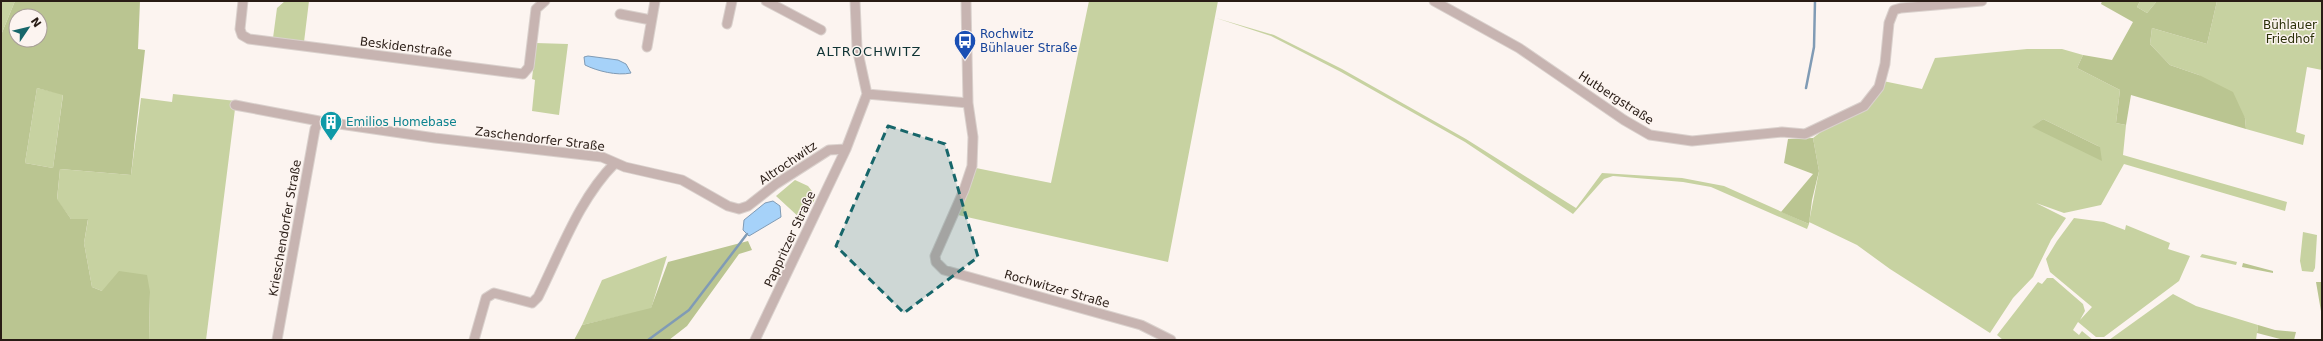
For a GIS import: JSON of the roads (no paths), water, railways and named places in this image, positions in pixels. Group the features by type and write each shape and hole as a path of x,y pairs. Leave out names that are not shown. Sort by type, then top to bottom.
{"street":[{"name":"Beskidenstraße","path":"243,1 240,29 242,36 249,39 523,74 529,67 536,9 545,1"},
{"path":"647,47 655,1"},
{"path":"727,24 732,1"},
{"path":"766,1 821,30"},
{"path":"846,149 867,94 857,48 855,1"},
{"path":"867,94 968,103 966,1"},
{"name":"Hutbergstraße","path":"1434,1 1519,48 1624,120 1650,135 1692,141 1782,132 1805,134 1864,106 1875,94 1882,79 1890,23 1894,10 1901,8 1982,1"},
{"path":"620,14 651,20"},
{"name":"Rochwitzer Straße","path":"968,103 973,137 972,166 964,190 935,256 936,262 944,270 1141,325 1171,340"},
{"name":"Zaschendorfer Straße","path":"235,104 319,121 435,138 602,157 615,162 682,180 728,206 739,209"},
{"name":"Krieschendorfer Straße","path":"277,340 315,129 319,121"},
{"name":"Altrochwitz","path":"739,209 748,206 776,184 829,150 846,149"},
{"name":"Pappritzer Straße","path":"755,340 846,149"},
{"path":"474,340 486,298 494,293 526,302 532,302 538,297 586,199 600,178 615,162"}],"water":[{"path":"588,56 618,60 626,64 631,73 613,73 590,67 585,65 584,57"},
{"path":"773,201 780,206 781,217 749,236 743,230 744,220 765,203"}],"waterway":[{"path":"1806,88 1814,47 1815,1"},
{"path":"648,340 689,310 747,234"}],"place":[{"name":"Rochwitz Bühlauer Straße","path":"965,60"},
{"name":"Emilios Homebase","path":"331,142"}],"district":[{"name":"ALTROCHWITZ","path":"869,51"}],"park label":[{"name":"Bühlauer Friedhof","path":"2290,32"}]}
